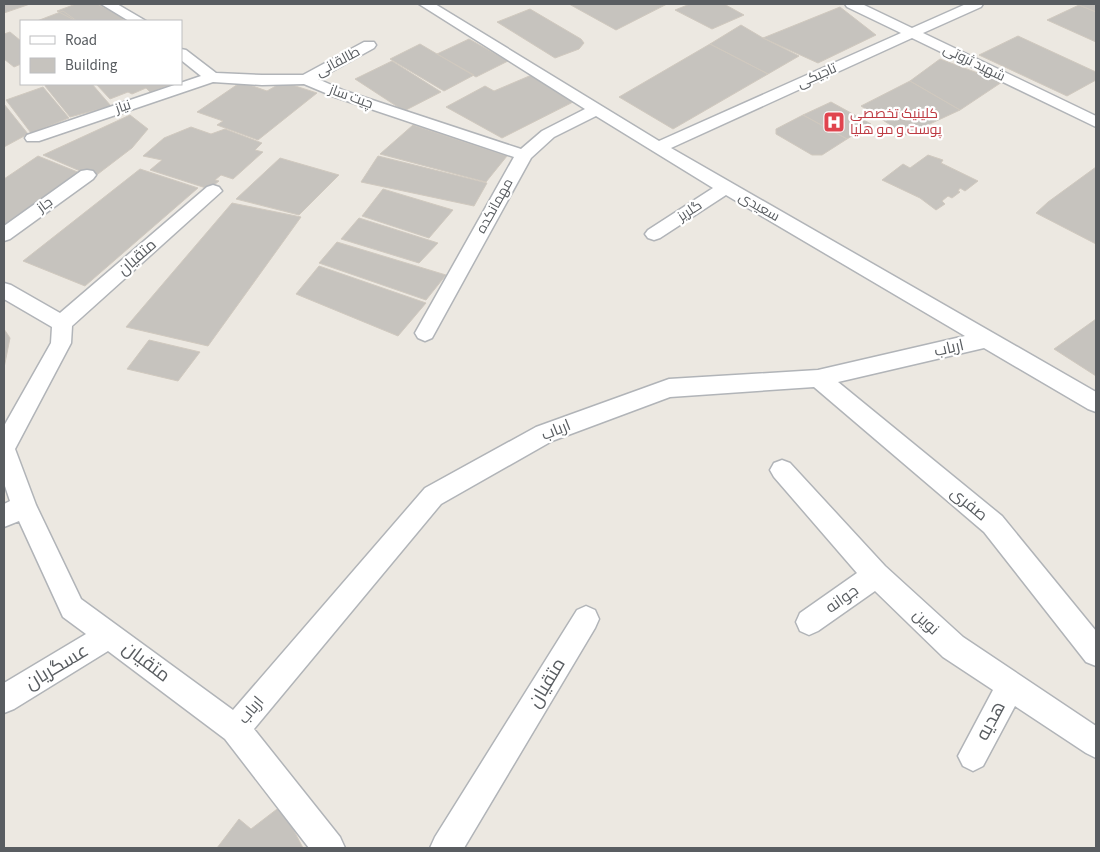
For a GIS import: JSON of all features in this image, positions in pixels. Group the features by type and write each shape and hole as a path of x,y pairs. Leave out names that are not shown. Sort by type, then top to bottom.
{"street":[{"path":"108,4 133,20"},
{"name":"سعیدی","path":"426,4 658,148 1096,402"},
{"name":"شهید ثروتی","path":"852,4 1096,122"},
{"name":"تاجیکی","path":"658,148 976,4"},
{"name":"طالقانی","path":"306,79 369,45"},
{"path":"182,54 212,77"},
{"name":"چیت ساز","path":"212,77 262,80 306,79 340,94 524,155"},
{"name":"نیاز","path":"33,138 212,77"},
{"name":"مهمانکده","path":"425,333 524,155 548,134 596,110"},
{"name":"جاز","path":"4,235 87,176"},
{"name":"گلریز","path":"654,234 726,187"},
{"name":"متقیان","path":"213,191 62,323 62,343 4,449 14,511 72,608 235,729 329,848"},
{"path":"4,290 62,323"},
{"name":"ارباب","path":"235,729 433,496 544,434 669,388 818,378 988,339"},
{"name":"صفری","path":"818,378 993,524 1096,652"},
{"name":"نوین","path":"782,470 876,575 953,646 1096,743"},
{"name":"جوانه","path":"809,622 876,575"},
{"name":"متقیان","path":"446,848 586,619"},
{"name":"عسگریان","path":"4,699 110,636"},
{"name":"هدیه","path":"973,756 1010,686"}],"building":[{"path":"4,4 30,4 4,13"},
{"path":"76,4 97,4 126,18 121,20 74,20 57,11"},
{"path":"569,4 667,4 616,30"},
{"path":"690,4 724,4 744,15 712,29 675,10"},
{"path":"1080,4 1096,4 1096,12 1079,5"},
{"path":"1079,5 1096,12 1096,42 1047,20"},
{"path":"840,7 876,35 818,63 763,38"},
{"path":"530,9 581,39 584,43 579,49 555,58 497,22"},
{"path":"63,11 76,20 40,20"},
{"path":"741,25 799,56 768,74 710,44"},
{"path":"10,32 20,40 20,64 14,67 4,59 4,34"},
{"path":"1018,36 1096,72 1096,80 1067,96 979,55"},
{"path":"469,39 508,61 476,77 437,54"},
{"path":"420,44 474,75 444,91 390,59"},
{"path":"710,44 768,74 673,129 619,97"},
{"path":"940,59 1002,82 960,110 910,81"},
{"path":"392,61 441,92 404,111 355,79"},
{"path":"534,74 577,100 502,138 446,107 485,86 494,91"},
{"path":"910,81 960,110 906,135 861,106"},
{"path":"241,82 267,91 283,82 317,93 258,140 217,125 223,121 197,112"},
{"path":"93,85 111,106 70,117 45,86"},
{"path":"97,85 170,85 150,92 146,88 132,94 128,92 110,99"},
{"path":"43,87 69,118 31,133 6,100"},
{"path":"831,102 871,124 847,139 803,115"},
{"path":"4,104 28,134 4,147"},
{"path":"130,115 148,129 132,148 94,177 43,155"},
{"path":"803,115 847,139 822,155 812,155 776,134 776,129"},
{"path":"413,125 507,156 486,182 380,154"},
{"path":"191,127 211,134 225,129 262,143 255,150 263,152 233,179 221,175 215,180 219,181 209,189 150,170 162,160 143,156 164,138"},
{"path":"928,155 943,160 941,163 978,181 965,191 960,188 958,191 960,192 952,198 948,196 942,201 945,204 936,210 920,198 882,180 903,164 910,168"},
{"path":"38,156 80,173 4,227 4,179"},
{"path":"378,156 487,183 474,206 361,182"},
{"path":"280,158 339,175 299,215 236,199"},
{"path":"1096,167 1096,244 1036,213"},
{"path":"140,169 198,188 85,286 23,261"},
{"path":"383,189 453,210 429,238 362,216"},
{"path":"232,203 301,217 208,346 126,327"},
{"path":"359,218 438,243 419,263 341,239"},
{"path":"337,242 446,275 426,300 319,263"},
{"path":"319,266 426,303 398,336 296,294"},
{"path":"1096,319 1096,376 1054,349"},
{"path":"4,329 10,338 4,368"},
{"path":"149,340 200,352 178,381 127,369"},
{"path":"281,806 303,848 217,848 239,819 251,829"}],"place":[{"name":"کلینیک تخصصی پوست و مو هلیا","path":"834,122"}]}
